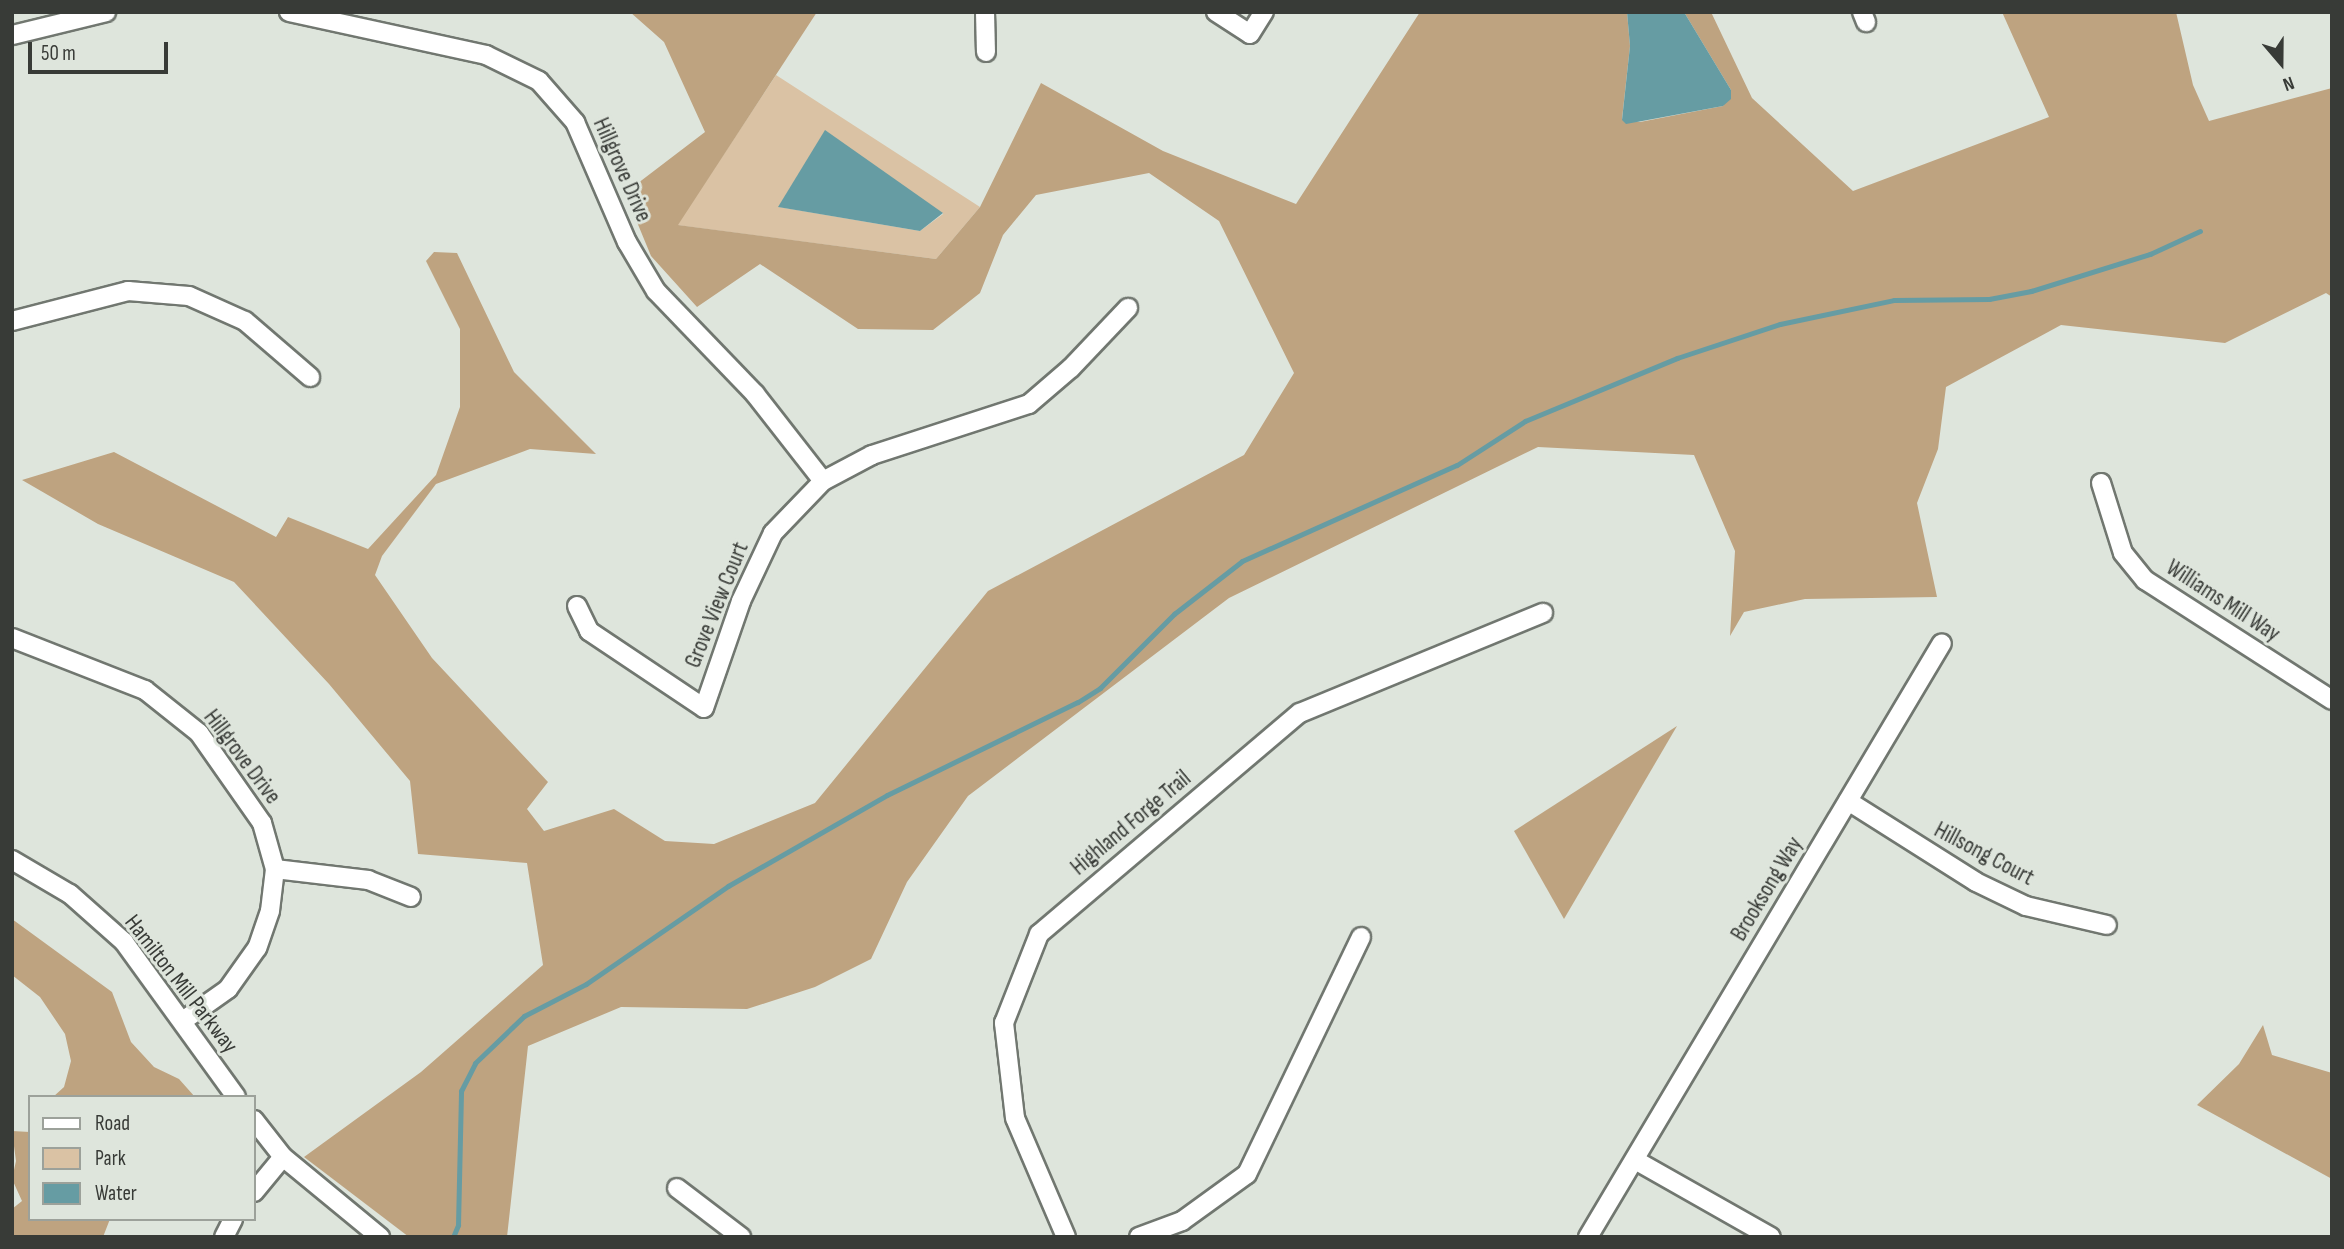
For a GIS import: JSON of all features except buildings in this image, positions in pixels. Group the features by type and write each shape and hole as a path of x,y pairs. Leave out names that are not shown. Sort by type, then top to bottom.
{"street":[{"path":"12,34 106,12"},
{"name":"Hillgrove Drive","path":"289,12 486,55 539,81 575,122 627,242 656,290 755,394 822,481"},
{"path":"985,12 986,52"},
{"path":"1216,12 1250,34 1264,12"},
{"path":"12,321 128,291 189,296 245,321 310,377"},
{"name":"Grove View Court","path":"577,606 589,631 704,708 741,601 773,533 822,481 872,455 1029,404 1071,368 1128,308"},
{"name":"Williams Mill Way","path":"2101,483 2123,553 2145,580 2332,700"},
{"name":"Highland Forge Trail","path":"1066,1237 1015,1118 1004,1023 1039,934 1300,713 1543,613"},
{"name":"Hillgrove Drive","path":"12,638 145,690 177,713 199,733 261,823 275,869 270,911 257,948 228,989 184,1020"},
{"name":"Brooksong Way","path":"1588,1237 1942,643"},
{"name":"Hillsong Court","path":"1848,801 1976,881 2013,900 2107,925"},
{"name":"Hamilton Mill Parkway","path":"12,860 70,894 124,942 184,1020 235,1095"},
{"path":"275,869 368,880 411,897"},
{"path":"1139,1237 1182,1221 1247,1174 1361,937"},
{"path":"256,1123 283,1157 380,1237"},
{"path":"256,1190 283,1157"},
{"path":"1635,1160 1771,1237"},
{"path":"677,1188 741,1237"},
{"path":"224,1237 232,1221"}],"green space":[{"path":"776,75 980,207 936,259 677,225","holes":["779,207 943,213 920,231"]}],"shaded area":[{"path":"630,12 817,12 678,225 936,259 980,207 1041,83 1163,151 1296,204 1420,12 1627,12 1630,46 1622,119 1640,122 1723,106 1731,90 1684,12 1711,12 1752,98 1853,191 2049,117 2002,12 2176,12 2193,85 2209,121 2332,88 2332,297 2326,293 2225,343 2061,325 1946,387 1938,449 1917,503 1937,597 1805,599 1744,612 1730,636 1735,551 1694,455 1538,447 1229,598 968,796 907,882 871,959 815,987 747,1009 621,1007 528,1046 507,1237 409,1237 304,1157 421,1072 543,965 527,863 418,854 410,781 329,684 234,582 98,524 22,480 114,452 276,537 288,517 368,549 436,475 460,407 460,329 426,261 434,252 457,253 514,372 596,454 530,449 436,484 382,556 375,575 432,658 548,782 527,809 544,831 614,809 665,841 714,844 815,803 988,591 1244,455 1294,373 1219,221 1149,173 1036,195 1003,235 980,293 933,330 858,329 760,264 697,307 651,256 625,193 705,132 664,42"},
{"path":"1677,726 1564,919 1514,831"},
{"path":"12,919 112,992 131,1042 154,1067 179,1079 193,1095 55,1095 64,1087 71,1061 65,1034 40,997 12,975"},
{"path":"2263,1025 2272,1055 2332,1073 2332,1179 2197,1105 2239,1064"},
{"path":"12,1131 28,1132 28,1221 109,1221 103,1237 12,1237 12,1209 22,1201 12,1179 16,1161"}],"water":[{"path":"1627,12 1684,12 1731,90 1731,99 1723,106 1626,124 1622,120 1630,46"},
{"path":"825,130 943,213 920,231 778,207"}],"waterway":[{"path":"453,1237 458,1225 461,1091 475,1063 524,1016 586,984 728,886 887,795 1078,702 1100,688 1174,614 1242,561 1457,465 1525,421 1677,358 1780,324 1894,300 1989,299 2031,291 2150,254 2200,231"}]}
